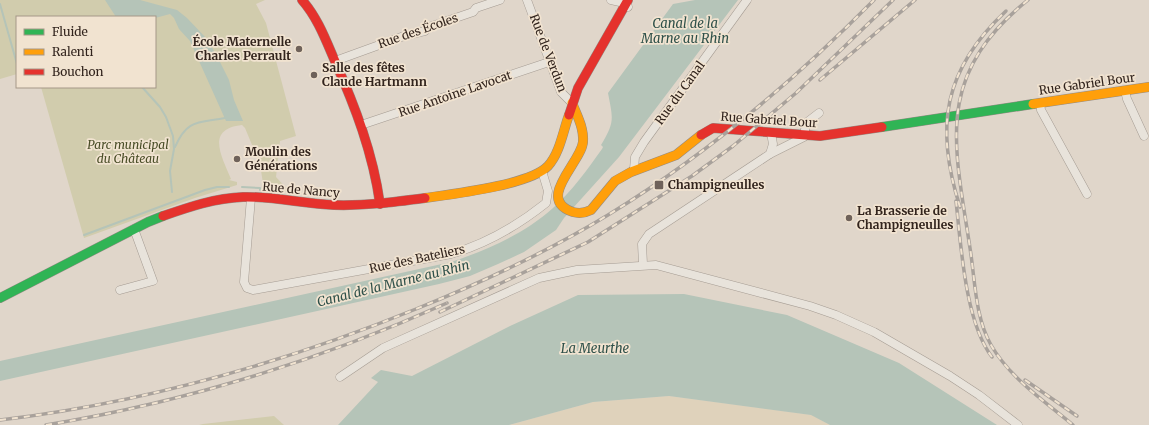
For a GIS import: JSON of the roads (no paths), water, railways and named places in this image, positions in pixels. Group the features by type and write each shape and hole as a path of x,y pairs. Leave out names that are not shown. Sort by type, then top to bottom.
{"main road":[{"path":"302,0 313,14 346,83 375,170 380,204"},
{"name":"Rue de Nancy","path":"0,298 134,229 168,214 220,199 251,198 352,206 380,204 488,188 531,178 542,171 555,156 578,88 601,49 602,43 629,3"},
{"name":"Rue Gabriel Bour","path":"572,103 581,122 583,138 581,154 560,184 558,191 559,199 572,212 584,212 594,207 611,184 634,169 672,157 702,134 713,128 804,137 828,136 1149,87"},
{"path":"564,130 583,138"}],"street":[{"name":"Rue des Écoles","path":"335,61 404,36 425,31 429,27 473,12 476,4 500,0"},
{"name":"Rue de Verdun","path":"527,0 561,92 572,103"},
{"path":"611,0 629,3"},
{"name":"Rue du Canal","path":"634,169 635,157 644,142 747,0"},
{"name":"Rue Antoine Lavocat","path":"361,125 549,62"},
{"path":"1125,90 1127,99 1144,136"},
{"path":"1040,103 1041,110 1087,194"},
{"path":"643,264 642,244 649,234 770,154 804,137 806,123 819,113"},
{"path":"774,134 780,142 778,150"},
{"path":"770,154 774,134"},
{"name":"Rue des Bateliers","path":"251,198 244,282 245,286 253,290 450,254 479,245 504,233 530,216 546,203 548,191 542,171"},
{"path":"120,290 153,281 134,229"},
{"path":"340,377 383,348 539,278 577,270 618,268 643,264 656,265 715,280 836,315 874,332 950,376 979,395 1018,425"}],"water":[{"path":"105,0 140,0 177,10 187,18 207,39 218,58 229,80 234,100 243,121 226,121 190,41 179,29 174,18 170,14 156,18 156,16 115,16"},
{"name":"Canal de la Marne au Rhin","path":"695,0 738,0 619,157 564,218 556,230 524,252 470,276 439,284 0,381 0,361 451,262 505,240 530,226 567,195 603,147 601,145 609,131 612,120 608,93 673,4"},
{"name":"La Meurthe","path":"684,294 787,315 899,363 997,425 830,425 811,415 669,396 593,402 509,425 338,425 378,382 371,378 381,370 412,376 510,326 578,295"}],"waterway":[{"path":"0,4 16,60"},
{"path":"143,88 160,107 166,117 173,136 174,149 170,171 172,192"},
{"path":"175,147 184,131 194,124 225,118"},
{"path":"84,235 205,190 217,187 229,187"},
{"path":"242,187 260,188 260,190"}],"railway":[{"path":"0,420 53,413 159,392 264,363 366,329 441,299 514,266 562,242 608,215 644,192 714,142 781,88 874,0"},
{"path":"440,312 588,242 692,176 733,146 796,93 893,0"},
{"path":"820,80 915,0"},
{"path":"1028,0 998,28 977,56 964,84 958,113 957,143 959,175 976,298 982,322 991,345 1008,368 1028,388 1073,425"},
{"path":"960,207 952,178 948,150 947,125 950,100 957,77 969,55 985,33 1006,11"},
{"path":"956,201 962,260 970,304 983,342 992,357"},
{"path":"46,425 98,416 150,404 200,392 251,377 350,343 447,303"},
{"path":"1025,380 1077,416"}],"place":[{"name":"École Maternelle Charles Perrault","path":"299,49"},
{"name":"Salle des fêtes Claude Hartmann","path":"314,75"},
{"name":"Moulin des Générations","path":"237,159"},
{"name":"Champigneulles","path":"659,185"},
{"name":"La Brasserie de Champigneulles","path":"849,218"}],"park label":[{"name":"Parc municipal du Château","path":"128,152"}]}
